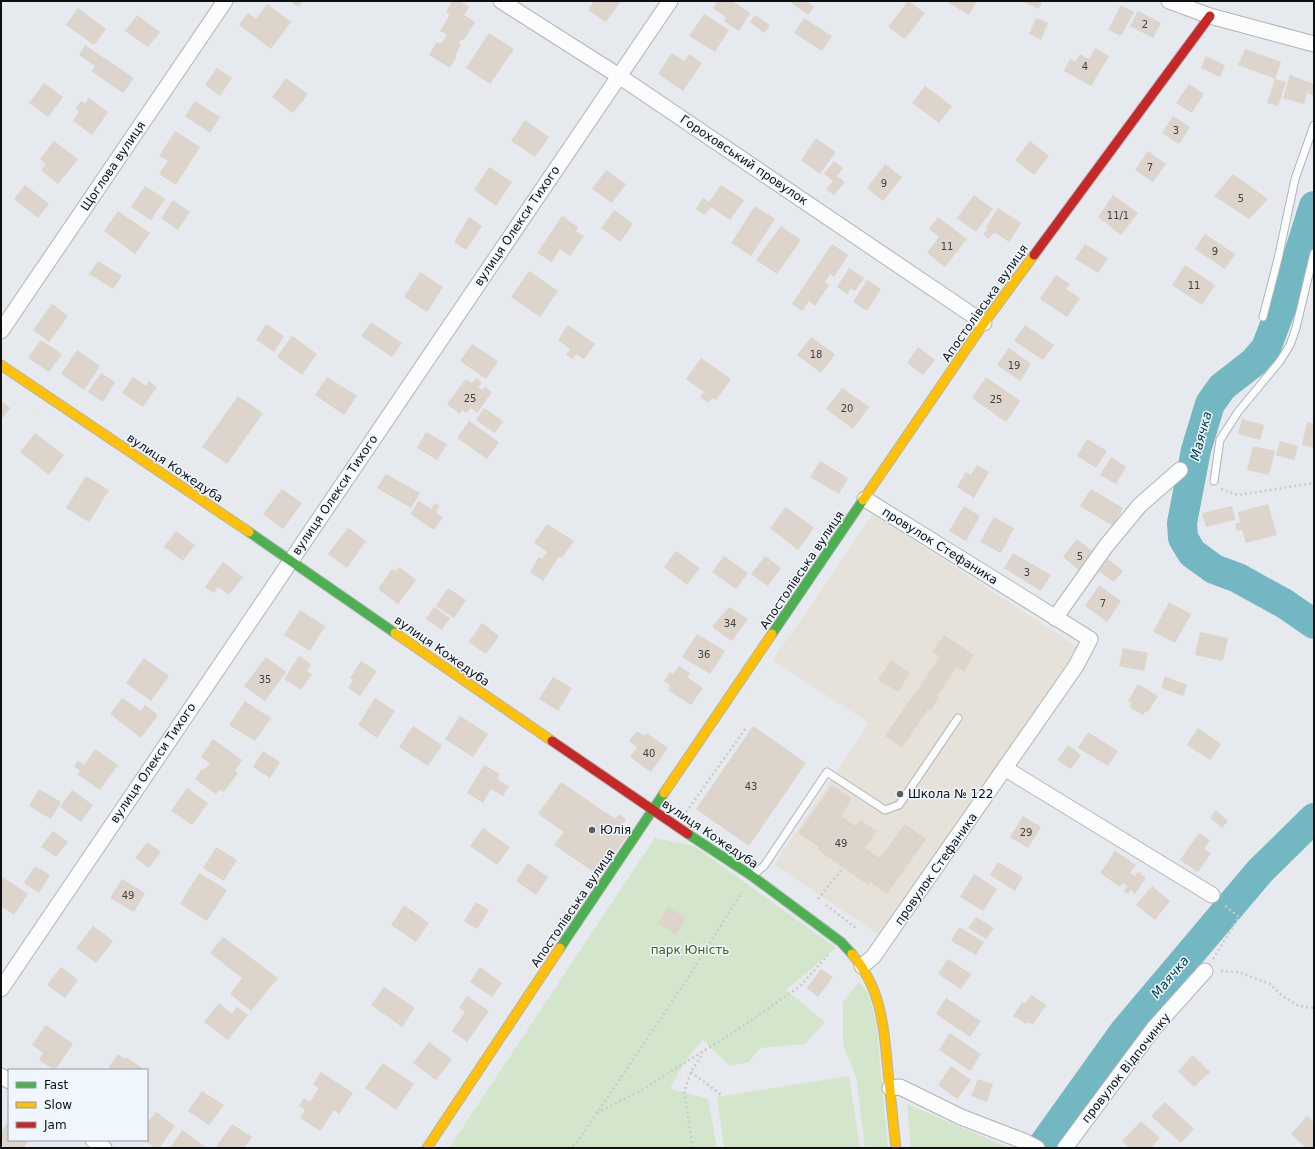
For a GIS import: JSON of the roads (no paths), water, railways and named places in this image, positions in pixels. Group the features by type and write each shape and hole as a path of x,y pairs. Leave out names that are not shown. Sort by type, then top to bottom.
{"street":[{"name":"Щоглова вулиця","path":"1,331 225,1"},
{"name":"Гороховський провулок","path":"500,1 619,76 984,323"},
{"name":"вулиця Олекси Тихого","path":"1,989 290,560 670,1"},
{"path":"1169,1 1210,16 1314,44"},
{"name":"Апостолівська вулиця","path":"427,1148 652,810 984,323 1210,16"},
{"name":"вулиця Кожедуба","path":"1,365 290,560 675,826 752,876 841,942 862,966 874,989 884,1017 896,1148"},
{"path":"1055,618 1106,546 1140,505 1180,470"},
{"name":"провулок Стефаника","path":"862,966 873,957 1006,769 1076,666 1090,639 865,499"},
{"path":"1006,769 1212,895"},
{"name":"провулок Відпочинку","path":"1065,1148 1154,1028 1205,971"},
{"path":"890,1088 900,1087 961,1117 1032,1145"},
{"path":"94,1141 104,1148"}],"lane":[{"path":"1263,316 1278,259 1295,179 1314,125"},
{"path":"1214,481 1220,440 1238,412 1280,361 1290,345 1296,328 1314,253"},
{"path":"752,876 764,866 827,772 885,810 899,805 958,718"}],"waterway":[{"name":"Маячка","path":"1314,206 1285,298 1266,348 1254,362 1222,387 1210,404 1196,450 1182,523 1183,538 1192,553 1214,569 1238,578 1285,604 1314,624"},
{"name":"Маячка","path":"1041,1148 1124,1032 1260,871 1314,818"}],"place":[{"name":"Школа № 122","path":"900,794"},
{"name":"Юлія","path":"592,830"}],"park label":[{"name":"парк Юність","path":"690,950"}]}
